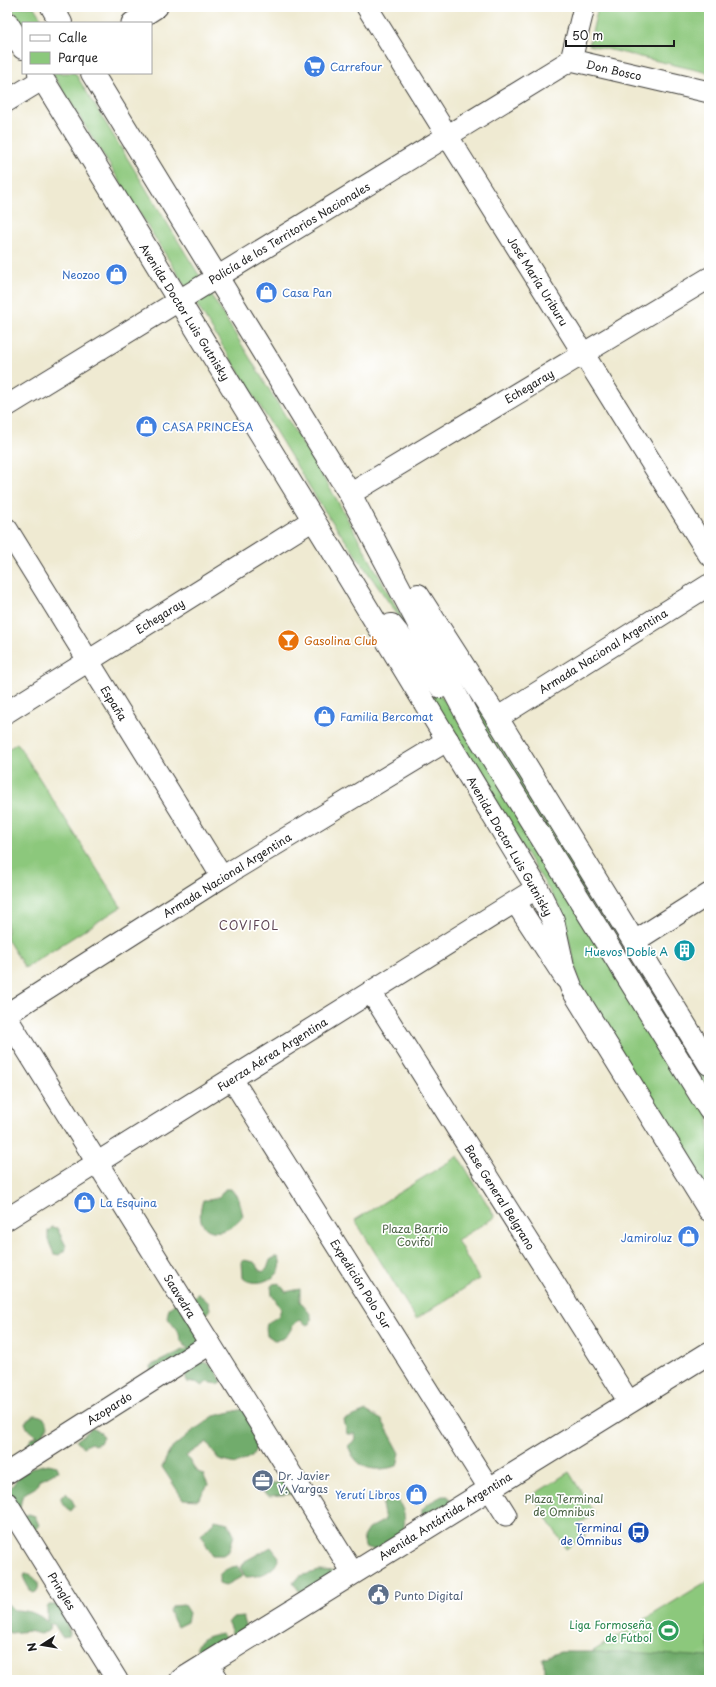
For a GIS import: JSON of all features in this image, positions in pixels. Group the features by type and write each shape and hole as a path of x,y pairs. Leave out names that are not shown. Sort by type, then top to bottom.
{"main road":[{"path":"52,7 60,22"},
{"path":"7,23 22,46"},
{"name":"Avenida Doctor Luis Gutnisky","path":"93,74 350,494 473,727 709,1109"},
{"name":"Avenida Doctor Luis Gutnisky","path":"41,76 332,550 537,888 553,920 563,966 572,989 709,1210"},
{"name":"Avenida Doctor Luis Gutnisky","path":"369,528 391,552 497,718 709,1064"},
{"name":"Avenida Doctor Luis Gutnisky","path":"332,550 473,727"},
{"name":"Avenida Antártida Argentina","path":"181,1680 213,1672 353,1573 709,1353"}],"street":[{"path":"134,22 157,7"},
{"name":"José María Uriburu","path":"367,7 709,554"},
{"name":"Don Bosco","path":"584,7 571,60 709,92"},
{"name":"Policía de los Territorios Nacionales","path":"7,406 571,60"},
{"path":"7,101 41,76"},
{"name":"Echegaray","path":"350,494 709,278"},
{"name":"Echegaray","path":"7,712 313,520"},
{"name":"España","path":"7,529 222,877"},
{"name":"Armada Nacional Argentina","path":"497,718 709,585"},
{"name":"Armada Nacional Argentina","path":"7,1014 222,877 448,740"},
{"name":"Fuerza Aérea Argentina","path":"7,1218 516,903 537,888"},
{"path":"635,941 709,894"},
{"path":"516,903 572,989"},
{"name":"Base General Belgrano","path":"371,992 629,1402"},
{"name":"Saavedra","path":"7,1018 353,1573"},
{"name":"Expedición Polo Sur","path":"232,1079 506,1515"},
{"name":"Azopardo","path":"7,1473 210,1344"},
{"name":"Pringles","path":"7,1503 117,1680"}],"green space":[{"path":"11,7 34,7 43,22 22,22 22,24"},
{"path":"598,7 709,7 709,73 589,45"},
{"path":"53,74 76,74 337,500 411,634 322,507"},
{"path":"391,564 709,1073 709,1194 580,986 562,911 382,622 499,769"},
{"path":"17,743 121,907 25,968 7,939 7,750"},
{"name":"Plaza Barrio Covifol","path":"458,1156 495,1217 457,1240 479,1279 416,1319 355,1220"},
{"path":"225,1189 231,1189 239,1199 243,1216 236,1224 228,1229 212,1231 205,1228 201,1221 200,1212 203,1200 216,1198 221,1195"},
{"path":"52,1227 57,1228 66,1246 66,1249 59,1255 54,1254 48,1240 48,1231"},
{"path":"278,1257 280,1264 279,1270 276,1275 270,1279 263,1282 256,1282 243,1278 242,1262 244,1260 254,1262 262,1272 267,1269 270,1260"},
{"path":"279,1283 286,1292 300,1289 300,1301 310,1315 311,1321 310,1324 307,1325 300,1320 293,1326 284,1338 274,1340 267,1335 266,1326 268,1322 279,1315 281,1309 272,1295 271,1286"},
{"path":"197,1294 209,1303 210,1309 206,1315 203,1315 193,1298"},
{"path":"184,1297 192,1310 196,1329 205,1337 204,1343 199,1348 191,1351 192,1354 174,1367 171,1375 168,1376 164,1374 155,1377 151,1372 150,1366 185,1349 190,1351 180,1340 179,1333 167,1317 169,1308"},
{"path":"202,1362 212,1366 222,1382 218,1384 207,1382 202,1386 196,1382 187,1383 185,1373"},
{"path":"244,1409 258,1431 259,1443 252,1456 236,1464 219,1460 207,1442 186,1456 198,1472 203,1474 208,1485 198,1500 183,1499 162,1467 170,1450 190,1433 214,1416"},
{"path":"366,1411 382,1420 400,1453 397,1466 381,1469 365,1467 352,1455 348,1446 356,1439 355,1434 347,1434 344,1420"},
{"path":"34,1415 45,1419 48,1426 42,1435 54,1431 25,1450 31,1439 38,1436 30,1431 25,1422"},
{"path":"92,1428 100,1432 103,1437 100,1443 94,1445 91,1443 83,1447 76,1441"},
{"path":"48,1464 57,1466 59,1471 40,1479 36,1487 24,1494 20,1508 7,1507 7,1489 28,1470"},
{"name":"Plaza Terminal de Omnibus","path":"569,1472 595,1514 579,1524 586,1535 566,1549 533,1495"},
{"path":"291,1480 300,1484 291,1494 269,1496 263,1492 266,1485"},
{"path":"66,1493 71,1498 75,1506 71,1511 64,1506 61,1499 61,1497"},
{"path":"442,1496 448,1496 452,1503 425,1519 422,1516 422,1509 429,1503"},
{"path":"386,1500 398,1500 403,1509 404,1526 402,1536 376,1550 365,1547 363,1537 368,1529 385,1520 382,1505"},
{"path":"29,1514 35,1516 39,1525 33,1532 24,1516"},
{"path":"215,1520 228,1523 234,1535 229,1551 223,1555 212,1555 201,1535"},
{"path":"271,1547 279,1557 274,1566 266,1573 261,1575 245,1577 241,1568 245,1561"},
{"path":"238,1566 243,1576 225,1586 219,1584 219,1575 223,1571"},
{"path":"319,1571 338,1572 310,1591 299,1591 293,1582 300,1576"},
{"path":"25,1574 32,1576 38,1583 38,1589 36,1592 33,1593 29,1588 23,1576"},
{"name":"Liga Formoseña de Fútbol","path":"709,1580 709,1680 546,1680"},
{"path":"7,1603 14,1610 32,1613 40,1616 47,1622 47,1608 49,1605 58,1605 64,1613 69,1633 68,1636 62,1637 54,1624 49,1624 49,1631 40,1634 29,1631 10,1633 7,1631"},
{"path":"184,1605 189,1613 187,1622 177,1627 169,1611 173,1606"},
{"path":"243,1617 248,1630 233,1635 228,1623 232,1618"},
{"path":"221,1633 227,1638 208,1658 201,1654 196,1647 198,1643 207,1637"},
{"path":"560,1652 629,1652 709,1657 709,1680 545,1680 543,1658"}],"place":[{"name":"Carrefour","path":"315,66"},
{"name":"Neozoo","path":"116,274"},
{"name":"Casa Pan","path":"267,292"},
{"name":"CASA PRINCESA","path":"146,426"},
{"name":"Gasolina Club","path":"289,640"},
{"name":"Familia Bercomat","path":"325,716"},
{"name":"Huevos Doble A","path":"684,951"},
{"name":"La Esquina","path":"85,1202"},
{"name":"Jamiroluz","path":"688,1237"},
{"name":"Dr. Javier V. Vargas","path":"262,1481"},
{"name":"Yerutí Libros","path":"416,1494"},
{"name":"Terminal de Ómnibus","path":"638,1533"},
{"name":"Punto Digital","path":"379,1595"},
{"name":"Liga Formoseña de Fútbol","path":"668,1630"}],"district":[{"name":"COVIFOL","path":"249,925"}]}
